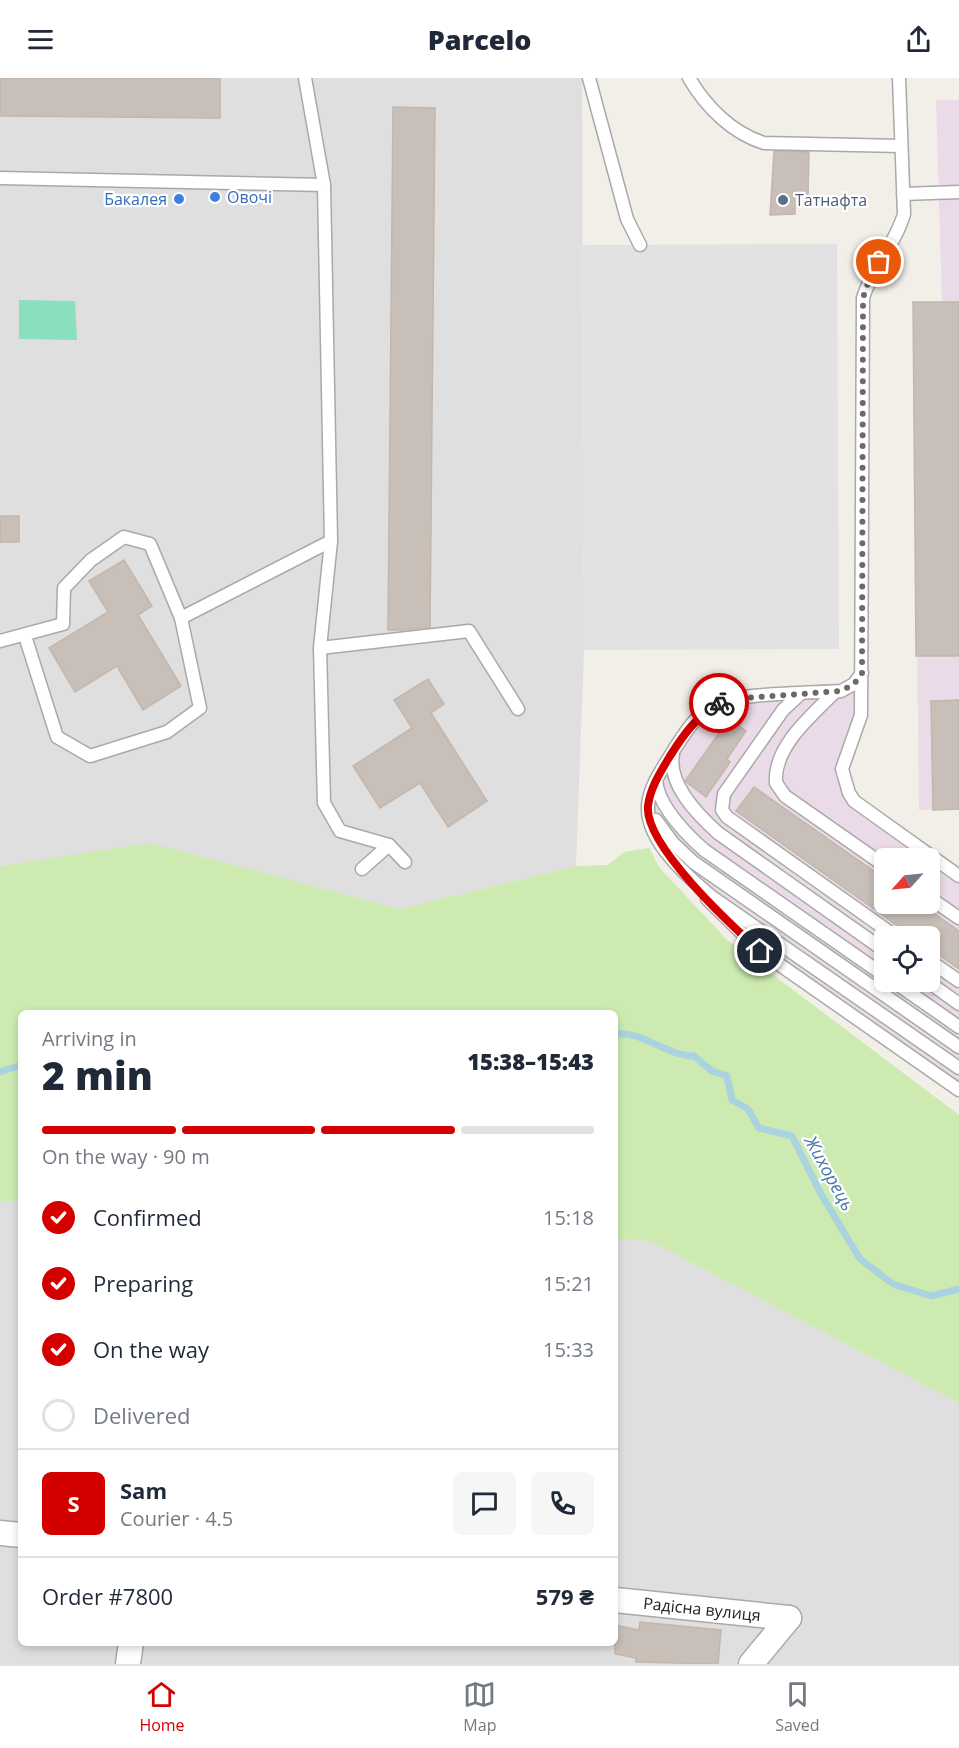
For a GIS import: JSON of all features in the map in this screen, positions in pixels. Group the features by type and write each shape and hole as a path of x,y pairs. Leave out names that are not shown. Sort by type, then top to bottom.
{"street":[{"path":"0,1533 18,1535"},
{"name":"Радісна вулиця","path":"618,1599 789,1618 751,1664"},
{"path":"128,1664 130,1646"}],"lane":[{"path":"305,78 324,185 331,541 320,648 324,803 340,831 389,845 405,862"},
{"path":"589,78 627,219 640,245"},
{"path":"689,78 712,109 728,124 752,139 764,143 901,146"},
{"path":"899,78 904,214 898,232 870,277 863,298 862,673 858,727 842,769 849,793 854,801 959,876"},
{"path":"0,178 324,185"},
{"path":"903,194 959,192"},
{"path":"0,641 63,624 64,588 91,560 124,537 150,544 181,618 200,708 167,732 90,756 57,736 25,636"},
{"path":"181,618 331,541"},
{"path":"320,648 469,632 518,709"},
{"path":"862,673 854,684 835,692 719,702 703,713 685,731 656,779 648,806 650,820 666,853 730,925 760,951 959,1090"},
{"path":"835,692 802,725 778,760 776,783 785,796 874,858"},
{"path":"799,695 783,710 724,794 722,810 727,817 881,926"},
{"path":"674,750 673,771 680,788 703,819 718,833 874,943"},
{"path":"656,779 660,796 685,833 704,850 874,968"},
{"path":"648,806 673,843 693,862 959,1047"},
{"path":"362,869 389,845"},
{"path":"681,871 712,897 959,1068"},
{"path":"940,905 959,918"},
{"path":"940,968 959,981"},
{"path":"940,990 959,1004"},
{"path":"909,992 959,1027"}],"shaded area":[{"path":"0,78 582,78 584,650 576,866 400,909 151,844 0,866"},
{"path":"936,100 959,100 959,809 919,810 913,302 942,302"},
{"path":"837,244 839,649 584,650 581,245"},
{"path":"854,684 861,715 842,769 849,793 922,848 874,848 874,914 940,914 940,862 959,876 959,1090 760,951 682,871 649,820 656,779 685,731 719,702"},
{"path":"0,1201 18,1202 18,1646 618,1646 618,1239 650,1241 959,1403 959,1664 0,1664"}],"green space":[{"path":"19,300 75,301 77,340 19,339"},
{"path":"150,843 400,909 576,866 608,865 624,852 649,848 659,867 727,940 959,1115 959,1403 650,1241 618,1239 618,1010 18,1010 18,1202 0,1201 0,866"}],"building":[{"path":"0,78 220,78 220,118 0,116"},
{"path":"393,107 435,108 430,627 403,630 388,630"},
{"path":"774,151 809,152 808,197 795,197 795,214 770,215"},
{"path":"913,302 959,302 959,656 916,656"},
{"path":"0,516 19,516 19,542 0,542"},
{"path":"124,560 152,606 138,615 181,686 143,710 117,666 75,692 49,648 108,612 89,581"},
{"path":"428,679 444,704 431,713 487,801 448,827 420,783 380,808 353,766 412,728 394,700"},
{"path":"959,700 959,809 933,810 931,701"},
{"path":"729,719 746,731 727,759 730,762 706,797 685,781"},
{"path":"754,787 874,871 874,909 736,811"},
{"path":"881,914 935,914 959,931 959,969 940,955 940,926 898,926"},
{"path":"640,1622 721,1630 718,1664 636,1662 636,1658 615,1654 615,1646 618,1646 618,1626 639,1630"}],"waterway":[{"name":"Жихорець","path":"618,1034 636,1036 674,1052 694,1056 712,1071 727,1076 732,1100 748,1109 759,1128 792,1136 821,1194 860,1259 893,1284 931,1296 959,1289"},
{"name":"Жихорець","path":"0,1072 18,1066"}],"way so far":[{"path":"719,703 745,698 841,691 854,684 862,673 863,298 870,277 879,262"}],"place":[{"name":"Овочі","path":"215,197"},
{"name":"Бакалея","path":"179,199"},
{"name":"Татнафта","path":"783,200"}],"route":[{"path":"719,703 703,713 685,731 656,779 648,806 650,820 666,853 681,871 730,925 760,951"}]}
